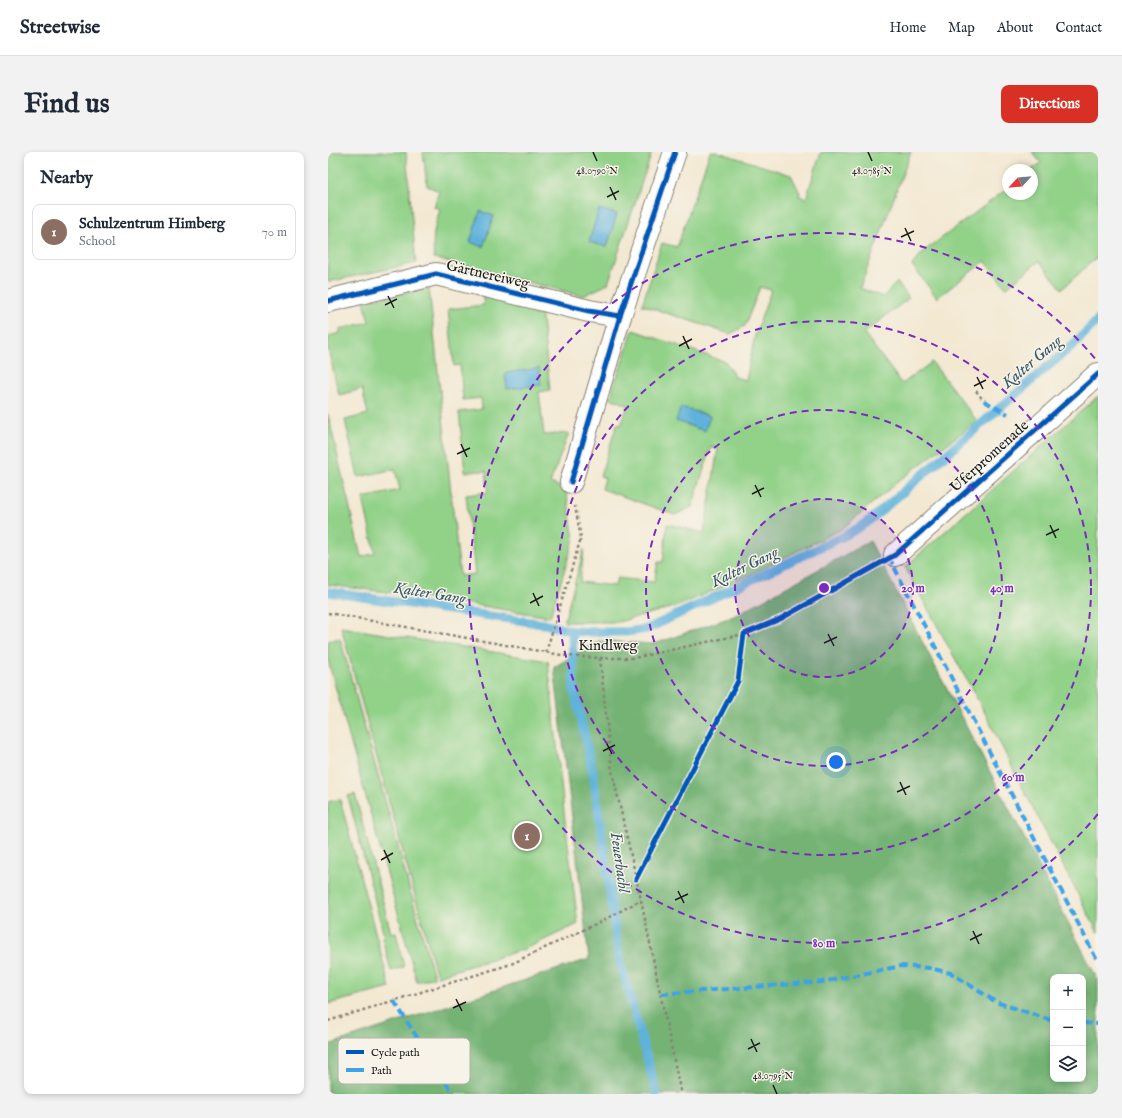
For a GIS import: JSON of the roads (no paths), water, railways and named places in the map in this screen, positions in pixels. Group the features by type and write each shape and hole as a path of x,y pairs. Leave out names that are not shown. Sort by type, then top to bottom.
{"street":[{"path":"571,482 620,316 675,152"},
{"name":"Gärtnereiweg","path":"328,301 436,274 589,311 620,316"},
{"name":"Uferpromenade","path":"895,555 1098,374"}],"water":[{"path":"599,209 617,214 607,247 589,242"},
{"path":"480,211 494,216 483,247 470,242"},
{"path":"539,368 541,385 507,389 505,373"},
{"path":"681,407 710,416 705,431 676,421"}],"waterway":[{"name":"Kalter Gang","path":"328,592 544,624 572,631 626,632 647,629 842,537 860,527 875,516 1075,343 1098,320"},
{"name":"Feuerbachl","path":"572,631 574,689 593,772 619,958 656,1094"}],"place":[{"name":"Schulzentrum Himberg","path":"527,836"}]}
